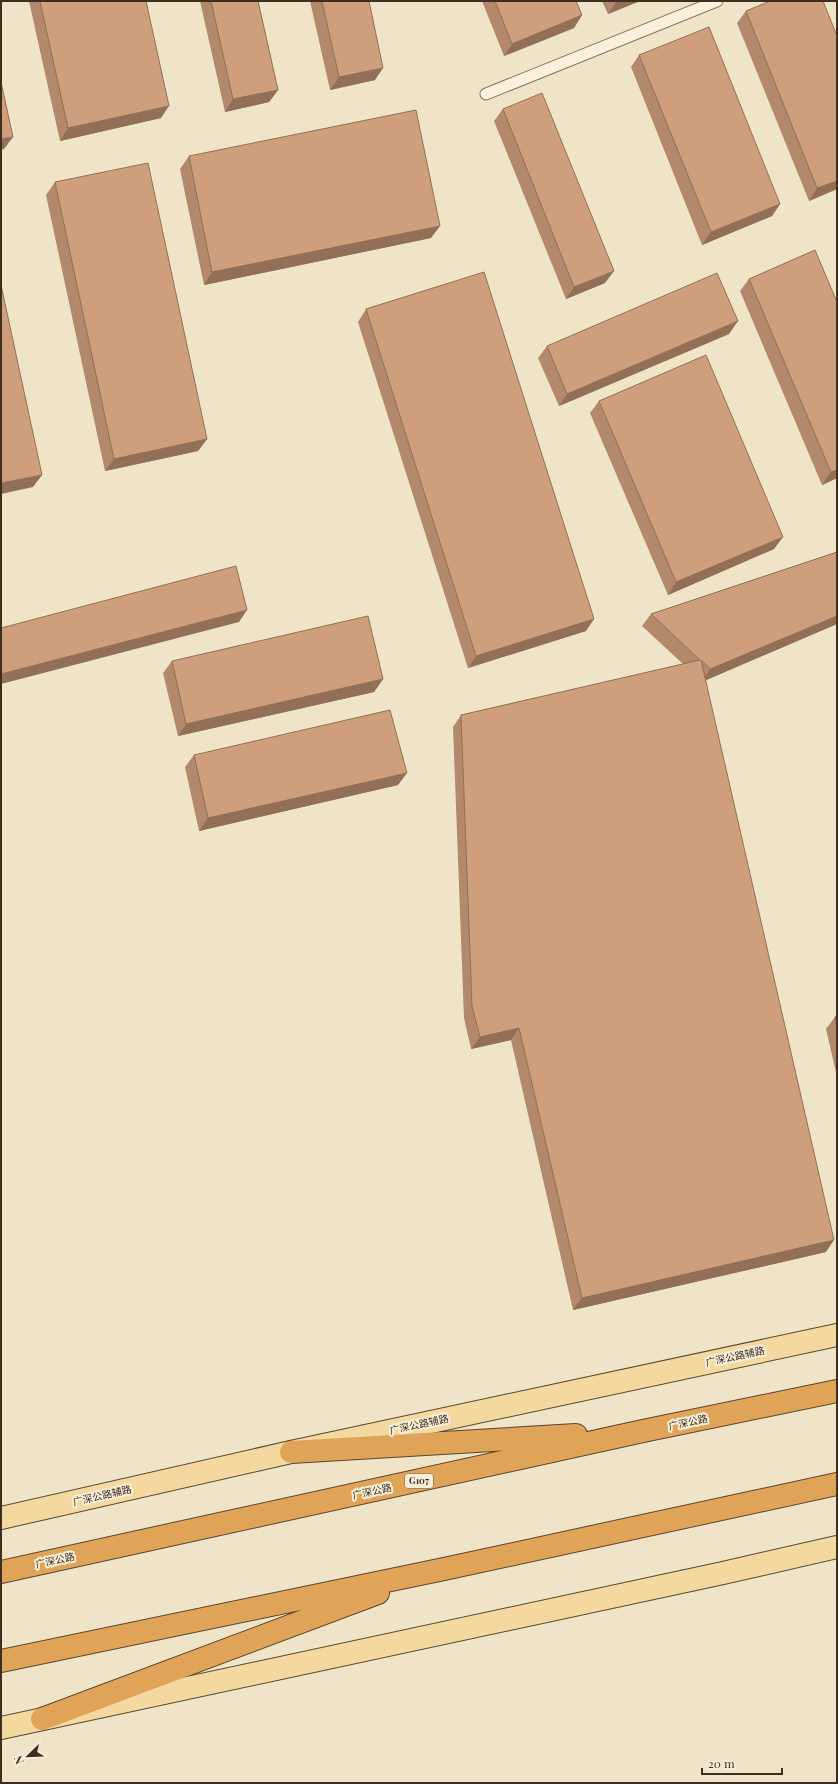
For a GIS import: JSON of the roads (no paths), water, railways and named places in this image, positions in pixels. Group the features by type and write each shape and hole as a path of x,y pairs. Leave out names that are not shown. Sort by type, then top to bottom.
{"highway":[{"name":"广深公路","path":"1,1572 643,1431 837,1391"},
{"path":"290,1452 643,1431"},
{"path":"1,1661 444,1569 837,1484"},
{"path":"42,1719 444,1569"}],"main road":[{"name":"广深公路辅路","path":"1,1518 290,1452 837,1335"},
{"path":"1,1728 715,1575 837,1547"}],"lane":[{"path":"486,94 717,1"}]}
